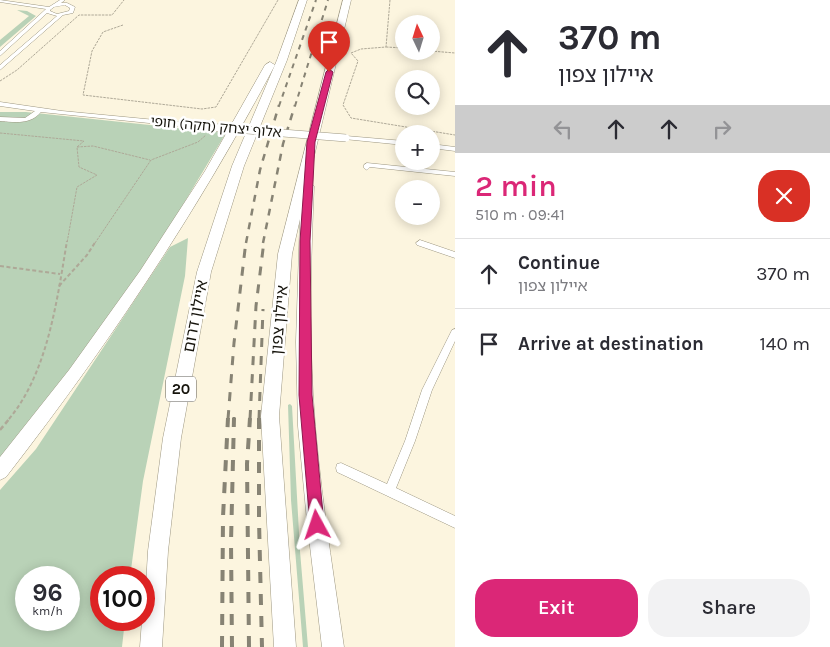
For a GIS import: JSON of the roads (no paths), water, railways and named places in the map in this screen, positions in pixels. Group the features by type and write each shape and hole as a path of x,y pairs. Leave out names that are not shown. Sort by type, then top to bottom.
{"highway":[{"name":"איילון דרום","path":"151,647 158,551 172,438 204,272 238,166 282,60 303,0"},
{"name":"איילון צפון","path":"285,647 270,416 285,254 347,0"},
{"path":"0,471 53,406 158,255 232,136 299,11"},
{"path":"311,142 305,241 305,395 317,525 333,647"}],"street":[{"path":"1,52 50,8 63,0"},
{"path":"0,68 62,15 72,10 72,6 77,0"},
{"path":"0,1 50,8 61,4 72,6"},
{"path":"50,8 50,14 62,15"},
{"name":"אלוף יצחק (חקה) חופי","path":"0,104 39,110 208,127 395,142"},
{"name":"אלוף יצחק (חקה) חופי","path":"0,108 28,108"},
{"path":"0,119 24,121 35,116 39,110"},
{"path":"440,147 455,149"},
{"path":"367,168 367,165 455,174"},
{"path":"420,243 455,255"},
{"path":"389,491 410,441 427,390 455,332"},
{"path":"341,468 455,522"}],"railway":[{"path":"279,106 316,0"},
{"path":"295,106 328,0"},
{"path":"246,243 260,170 279,105"},
{"path":"263,243 283,144 295,105"},
{"path":"228,419 234,343 246,241"},
{"path":"250,419 256,306 264,241"},
{"path":"259,419 263,309"},
{"path":"222,647 223,517 228,418"},
{"path":"232,647 231,542 234,418"},
{"path":"249,647 247,464 250,418"},
{"path":"259,419 262,647"}]}
